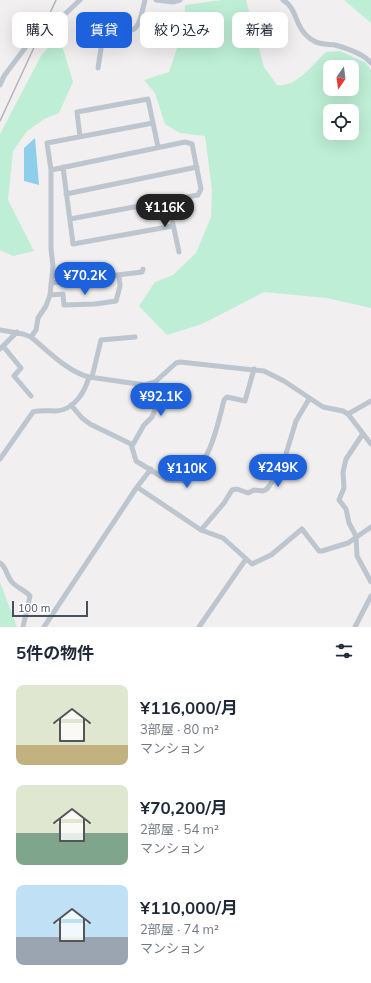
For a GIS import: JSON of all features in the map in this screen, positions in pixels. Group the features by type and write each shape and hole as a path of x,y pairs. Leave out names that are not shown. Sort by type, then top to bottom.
{"street":[{"path":"0,84 2,75 34,36 48,30 80,0"},
{"path":"98,68 104,29 130,32 135,29 141,18 145,0"},
{"path":"156,0 168,2 180,0"},
{"path":"283,0 291,6 298,26 307,37 315,42 335,45 357,53 368,59 371,63"},
{"path":"80,137 77,112 148,98 158,147"},
{"path":"31,337 36,330 38,318 46,306 50,296 53,266 51,249 51,170 47,143 153,123"},
{"path":"51,170 185,142 192,144 201,189 198,195 70,219"},
{"path":"63,167 73,244 173,226"},
{"path":"66,194 196,167"},
{"path":"168,201 179,252"},
{"path":"51,283 142,272 143,269"},
{"path":"50,296 63,294 64,305 95,304 116,301 120,286 119,275"},
{"path":"0,330 17,332 31,337 72,369 81,375 91,377 145,385 151,384 176,363 180,362 254,369 272,374 323,407 343,411 348,414 362,435 371,444"},
{"path":"17,332 2,348 21,368 14,376 31,396"},
{"path":"0,459 33,412 62,410 71,405 87,387 102,340 135,337"},
{"path":"71,405 82,418 90,424 130,444 132,446 136,461 167,480 178,482 184,481 198,470 212,442 224,400 227,397 245,401 254,369"},
{"path":"132,446 144,425 152,417 159,400 151,384"},
{"path":"201,530 224,503 232,490 237,489 248,493 254,490 263,491 266,489 282,467 296,421 309,399"},
{"path":"348,414 371,402"},
{"path":"362,435 346,460 343,472 344,488 340,500 346,509 349,523 356,536 357,556 371,582"},
{"path":"44,627 137,487 151,470"},
{"path":"137,487 201,530 223,538 252,564 271,555 302,529 319,551 348,543 371,527"},
{"path":"199,627 246,559"},
{"path":"0,563 4,566 7,575 12,582 30,596 23,627"},
{"path":"355,627 371,596"}],"green space":[{"path":"222,0 246,0 249,12 232,12 232,48 259,48 264,67 277,85 291,83 297,79 310,69 326,52 340,51 366,63 371,70 371,308 327,298 264,292 202,324 167,335 139,306 155,282 173,275 196,253 211,217 212,190 205,136 180,133 165,124 155,93 144,80 169,72 177,48 224,48 224,12 185,12 185,5"},
{"path":"344,0 371,0 371,23"},
{"path":"48,48 63,48 73,82 59,113 44,119 27,131 13,151 8,200 34,251 13,256 0,250 0,134 41,56"},
{"path":"0,582 17,627 0,627"}],"water":[{"path":"35,138 39,185 24,181 24,148"}],"railway":[{"path":"0,121 56,0"}]}
